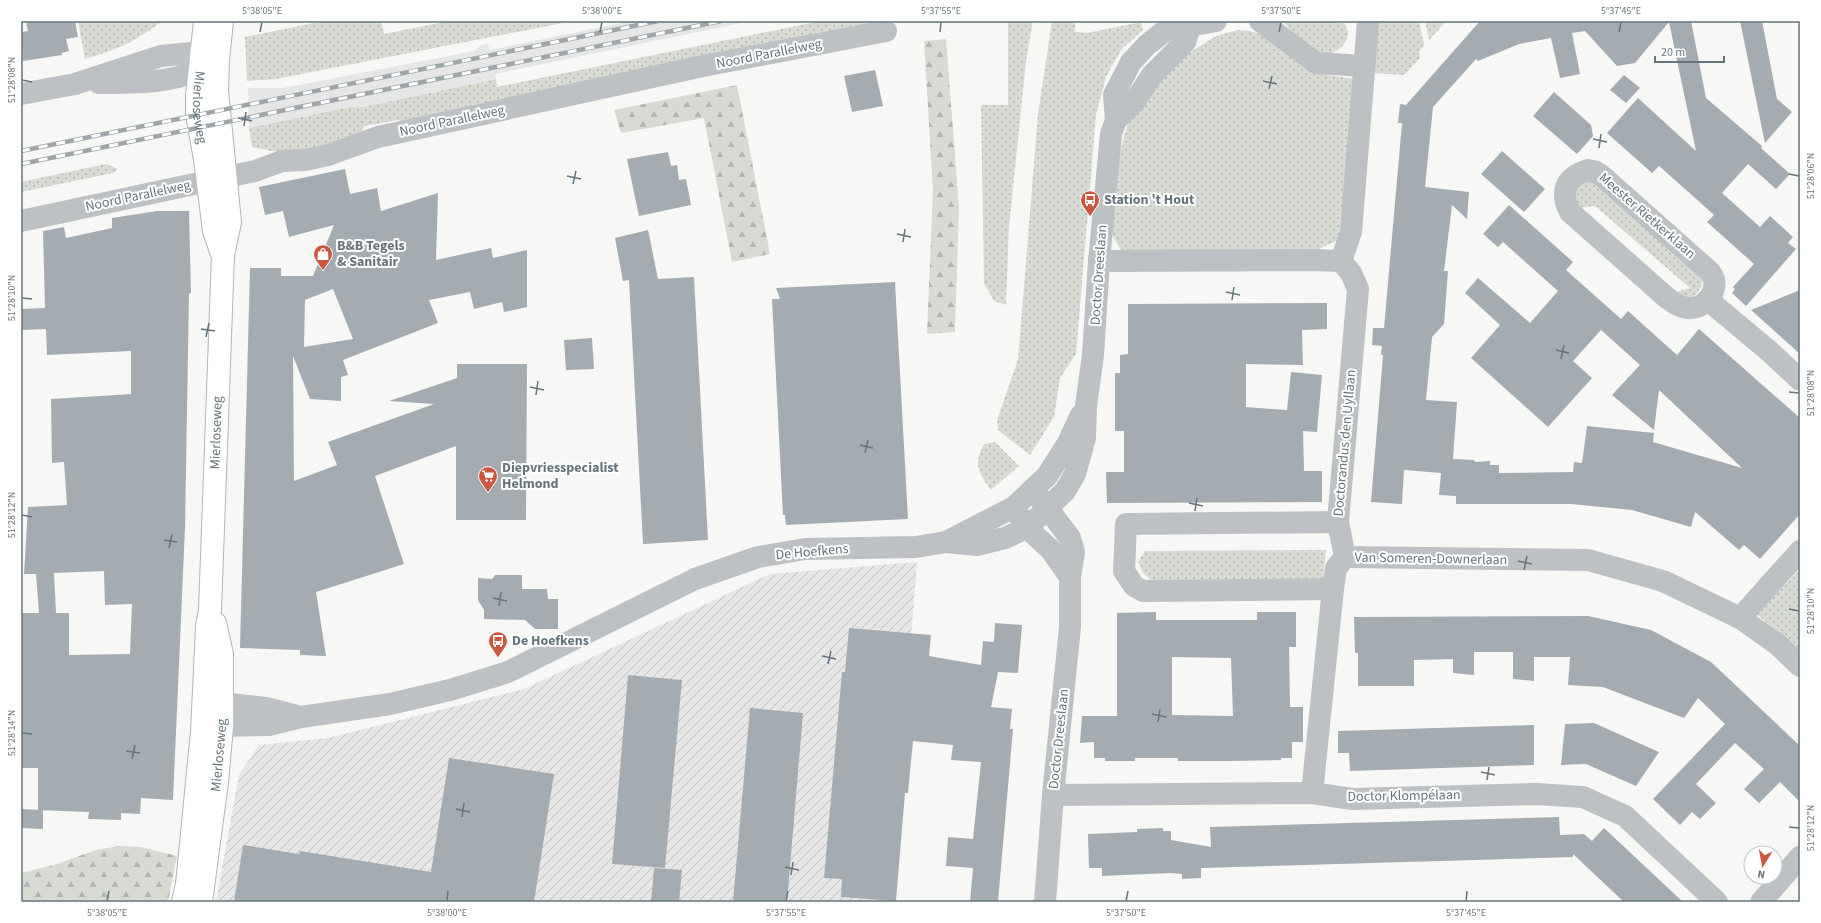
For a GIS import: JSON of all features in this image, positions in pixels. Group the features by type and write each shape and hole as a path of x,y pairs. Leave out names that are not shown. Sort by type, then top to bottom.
{"street":[{"path":"205,21 206,61"},
{"path":"206,61 222,21"},
{"name":"Doctor Dreeslaan","path":"1027,528 1065,492 1076,474 1085,438 1086,406 1093,355 1099,261 1111,134 1116,120 1135,101 1152,75 1185,42 1190,27 1216,21"},
{"path":"1260,21 1316,64 1364,66"},
{"path":"1099,261 1341,261 1351,232 1368,21"},
{"name":"Noord Parallelweg","path":"27,220 255,171 282,161 305,160 328,155 378,137 703,66 886,31"},
{"path":"21,94 75,84 161,56 206,61"},
{"name":"Mierloseweg","path":"183,902 213,708 207,626 210,610 223,255 230,222 216,179 217,90 206,61"},
{"name":"Meester Rietkerklaan","path":"1588,170 1596,172 1704,265 1714,280 1713,291 1708,300 1699,306 1689,308 1677,305 1667,298 1570,212 1564,195 1566,186 1571,180 1578,174 1588,170"},
{"name":"Doctorandus den Uyllaan","path":"1341,261 1351,272 1358,289 1338,522 1346,557"},
{"path":"1708,300 1769,351 1800,380"},
{"name":"Doctor Dreeslaan","path":"1014,507 1046,476 1051,469 1068,443 1086,406"},
{"name":"Doctor Dreeslaan","path":"1033,489 1070,538 1074,552 1070,577 1070,627 1053,795 1045,902"},
{"path":"1014,507 1027,528 1051,550 1070,577"},
{"name":"De Hoefkens","path":"946,542 1014,507"},
{"path":"1333,589 1143,591 1134,586 1124,571 1126,524 1338,522"},
{"name":"De Hoefkens","path":"222,726 269,725 300,717 390,704 450,690 508,672 695,579 758,557 805,549 916,547 946,542 977,545 1005,538 1027,528"},
{"path":"1740,618 1800,551"},
{"path":"1312,793 1336,568 1346,557"},
{"name":"Van Someren-Downerlaan","path":"1346,557 1588,560 1663,581 1740,618 1777,644 1800,666"},
{"path":"213,708 222,726"},
{"name":"De Hoefkens","path":"213,708 266,708 300,717"},
{"name":"Mierloseweg","path":"201,902 217,782 222,726"},
{"name":"Doctor Klompélaan","path":"1053,795 1312,793 1352,798 1537,794 1584,797 1625,816 1717,902"},
{"path":"1761,902 1800,857"}],"shaded area":[{"path":"631,21 751,21 495,74 496,79 363,107 349,107 249,128 248,88 281,88 294,86 474,51 481,45 488,44 490,50"},
{"path":"917,562 890,902 216,902 239,775 259,745 328,738 524,689 770,574"}],"green space":[{"path":"78,21 162,21 144,34 126,44 85,59"},
{"path":"323,21 381,21 384,34 449,21 573,21 276,79 247,81 245,37"},
{"path":"821,21 896,21 406,123 399,120 365,126 360,133 333,143 295,151 271,151 252,147 249,128 349,107 363,107 496,79 497,87"},
{"path":"1008,21 1033,21 1026,61 1009,227 1006,305 994,301 984,283 981,105 1008,105"},
{"path":"1052,21 1075,21 1075,32 1087,33 1141,22 1143,30 1121,50 1106,77 1096,115 1076,354 1060,378 1054,417 1030,455 998,430 997,420 1018,360 1038,114"},
{"path":"1283,21 1341,21 1346,27 1348,33 1347,39 1338,50 1324,55 1317,54 1312,52 1303,44"},
{"path":"1377,21 1419,21 1424,45 1419,51 1420,58 1404,75 1372,73"},
{"path":"1425,21 1446,21 1429,40"},
{"path":"1238,30 1250,31 1259,34 1321,74 1354,79 1340,239 1313,252 1121,250 1112,234 1120,152 1130,115 1178,60 1216,36"},
{"path":"946,39 959,208 955,332 927,334 933,191 924,41"},
{"path":"737,85 770,254 732,262 704,118 621,133 614,110"},
{"path":"106,164 118,169 113,173 21,192 21,182"},
{"path":"1593,180 1702,277 1702,284 1697,294 1691,298 1670,294 1690,288 1595,206 1576,208 1573,193 1585,181"},
{"path":"995,442 1019,466 991,490 980,473 978,463 984,444"},
{"path":"1326,550 1322,587 1152,581 1143,573 1138,562 1145,551"},
{"path":"1800,569 1800,653 1757,614"},
{"path":"119,846 141,847 177,856 168,902 21,902 21,873 54,865 96,850"}],"building":[{"path":"26,21 75,21 78,37 66,39 69,51 62,53 62,55 23,61 21,32 28,31"},
{"path":"1480,21 1691,21 1706,98 1762,146 1761,148 1790,174 1776,189 1748,164 1722,193 1760,227 1770,216 1793,237 1788,243 1796,249 1746,306 1732,293 1735,289 1733,287 1754,264 1707,222 1714,215 1694,197 1659,166 1652,173 1607,133 1638,98 1696,151 1669,22 1635,63 1617,66 1585,31 1572,33 1580,74 1560,78 1551,38 1519,44 1478,61 1476,59 1433,107 1425,187 1469,192 1467,219 1452,205 1444,271 1448,271 1444,324 1432,337 1426,400 1457,402 1453,459 1474,460 1475,462 1490,461 1490,465 1499,465 1499,473 1573,472 1574,462 1582,463 1587,426 1654,433 1653,442 1742,468 1659,390 1654,430 1612,395 1640,365 1601,330 1573,361 1592,378 1548,427 1471,358 1500,325 1465,293 1478,278 1530,323 1558,291 1503,242 1498,247 1483,234 1509,205 1573,262 1566,270 1621,319 1628,311 1677,355 1699,329 1800,418 1800,514 1760,559 1744,545 1739,550 1695,512 1691,527 1632,510 1571,504 1456,504 1456,496 1439,495 1441,473 1404,470 1402,504 1371,502 1383,355 1381,355 1382,346 1372,345 1373,328 1384,328 1402,123 1398,123 1400,104 1406,105"},
{"path":"1740,21 1762,21 1777,99 1792,112 1765,143"},
{"path":"875,70 883,106 852,112 844,76"},
{"path":"1624,75 1640,88 1626,103 1610,90"},
{"path":"1554,92 1591,125 1593,136 1577,154 1533,116"},
{"path":"1502,151 1545,189 1524,212 1481,174"},
{"path":"668,152 671,166 677,165 679,180 686,179 691,205 639,216 627,159"},
{"path":"345,169 350,194 377,188 381,211 438,193 436,260 491,248 493,258 527,250 527,307 504,312 502,302 474,309 470,292 429,300 438,323 343,360 348,375 341,377 341,401 310,399 293,356 294,481 337,465 328,442 434,404 389,401 457,378 457,364 527,364 526,520 456,520 456,446 375,476 404,564 316,592 326,656 300,655 300,650 240,648 250,268 281,268 281,276 313,276 334,225 289,237 283,211 265,215 259,187","holes":["333,289 353,339 304,347 305,300"]},
{"path":"157,211 189,211 191,293 189,294 185,528 173,800 141,798 140,814 121,813 121,820 88,819 89,812 38,810 38,768 21,768 21,613 39,613 36,574 24,574 28,507 67,505 64,462 52,463 51,399 131,394 131,351 47,355 46,329 21,330 21,309 45,308 43,231 64,227 66,238 112,228 112,218","holes":["104,571 105,605 132,604 130,654 69,655 69,613 56,613 54,573"]},
{"path":"648,230 658,279 694,277 708,540 643,544 629,280 623,281 615,238"},
{"path":"895,282 908,519 786,525 785,515 783,515 772,299 780,299 776,288"},
{"path":"1800,290 1800,354 1751,310"},
{"path":"1327,303 1327,329 1302,330 1303,365 1246,364 1246,407 1287,410 1291,372 1322,375 1317,432 1303,431 1304,471 1322,471 1322,502 1107,503 1106,472 1124,472 1124,431 1115,431 1115,373 1120,373 1120,355 1128,354 1128,304"},
{"path":"592,338 594,369 566,370 564,340"},
{"path":"495,575 522,575 522,589 547,589 548,599 558,599 558,629 535,629 525,620 484,619 484,610 478,600 478,578 492,579"},
{"path":"1156,612 1156,620 1257,620 1257,612 1296,612 1296,647 1289,647 1290,707 1303,707 1303,742 1292,742 1292,758 1281,758 1281,760 1178,761 1178,758 1135,758 1135,761 1105,761 1105,758 1094,758 1094,742 1080,743 1082,716 1117,716 1117,613","holes":["1172,657 1231,658 1233,716 1172,715"]},
{"path":"1588,616 1651,630 1711,662 1800,746 1800,802 1780,782 1759,803 1744,789 1764,769 1735,743 1696,784 1716,803 1700,819 1692,812 1680,825 1653,799 1725,724 1698,698 1684,718 1603,687 1568,685 1570,657 1534,657 1534,681 1513,679 1513,652 1474,652 1474,675 1453,673 1453,659 1414,660 1414,686 1358,686 1358,653 1355,653 1354,617"},
{"path":"995,623 1022,625 1018,673 998,672 991,707 1012,709 1010,729 1013,729 998,902 970,902 973,868 946,866 948,837 973,839 981,762 951,760 953,745 913,741 908,793 905,793 896,901 841,897 842,879 824,878 842,672 845,672 849,628 931,635 929,656 981,665 983,641 994,642"},
{"path":"628,675 682,680 665,868 612,864"},
{"path":"750,708 803,713 787,902 733,902"},
{"path":"1594,723 1659,752 1636,786 1586,764 1561,765 1565,724"},
{"path":"1534,725 1534,765 1350,771 1349,753 1338,753 1338,731"},
{"path":"449,758 554,774 534,902 234,902 243,845 299,854 300,851 431,872"},
{"path":"21,809 43,810 43,829 21,828"},
{"path":"1559,817 1560,835 1584,834 1592,841 1604,828 1683,902 1624,902 1573,854 1573,857 1201,868 1201,878 1182,879 1182,874 1171,873 1102,876 1102,868 1089,868 1088,834 1137,832 1137,829 1163,828 1163,831 1171,831 1171,840 1211,847 1210,827"},
{"path":"654,868 682,870 679,902 651,902"}],"railway":[{"path":"21,151 658,21"},
{"path":"21,164 721,21"}],"place":[{"name":"Station 't Hout","path":"1090,217"},
{"name":"B&B Tegels & Sanitair","path":"323,271"},
{"name":"Diepvriesspecialist Helmond","path":"488,493"},
{"name":"De Hoefkens","path":"498,658"}]}
